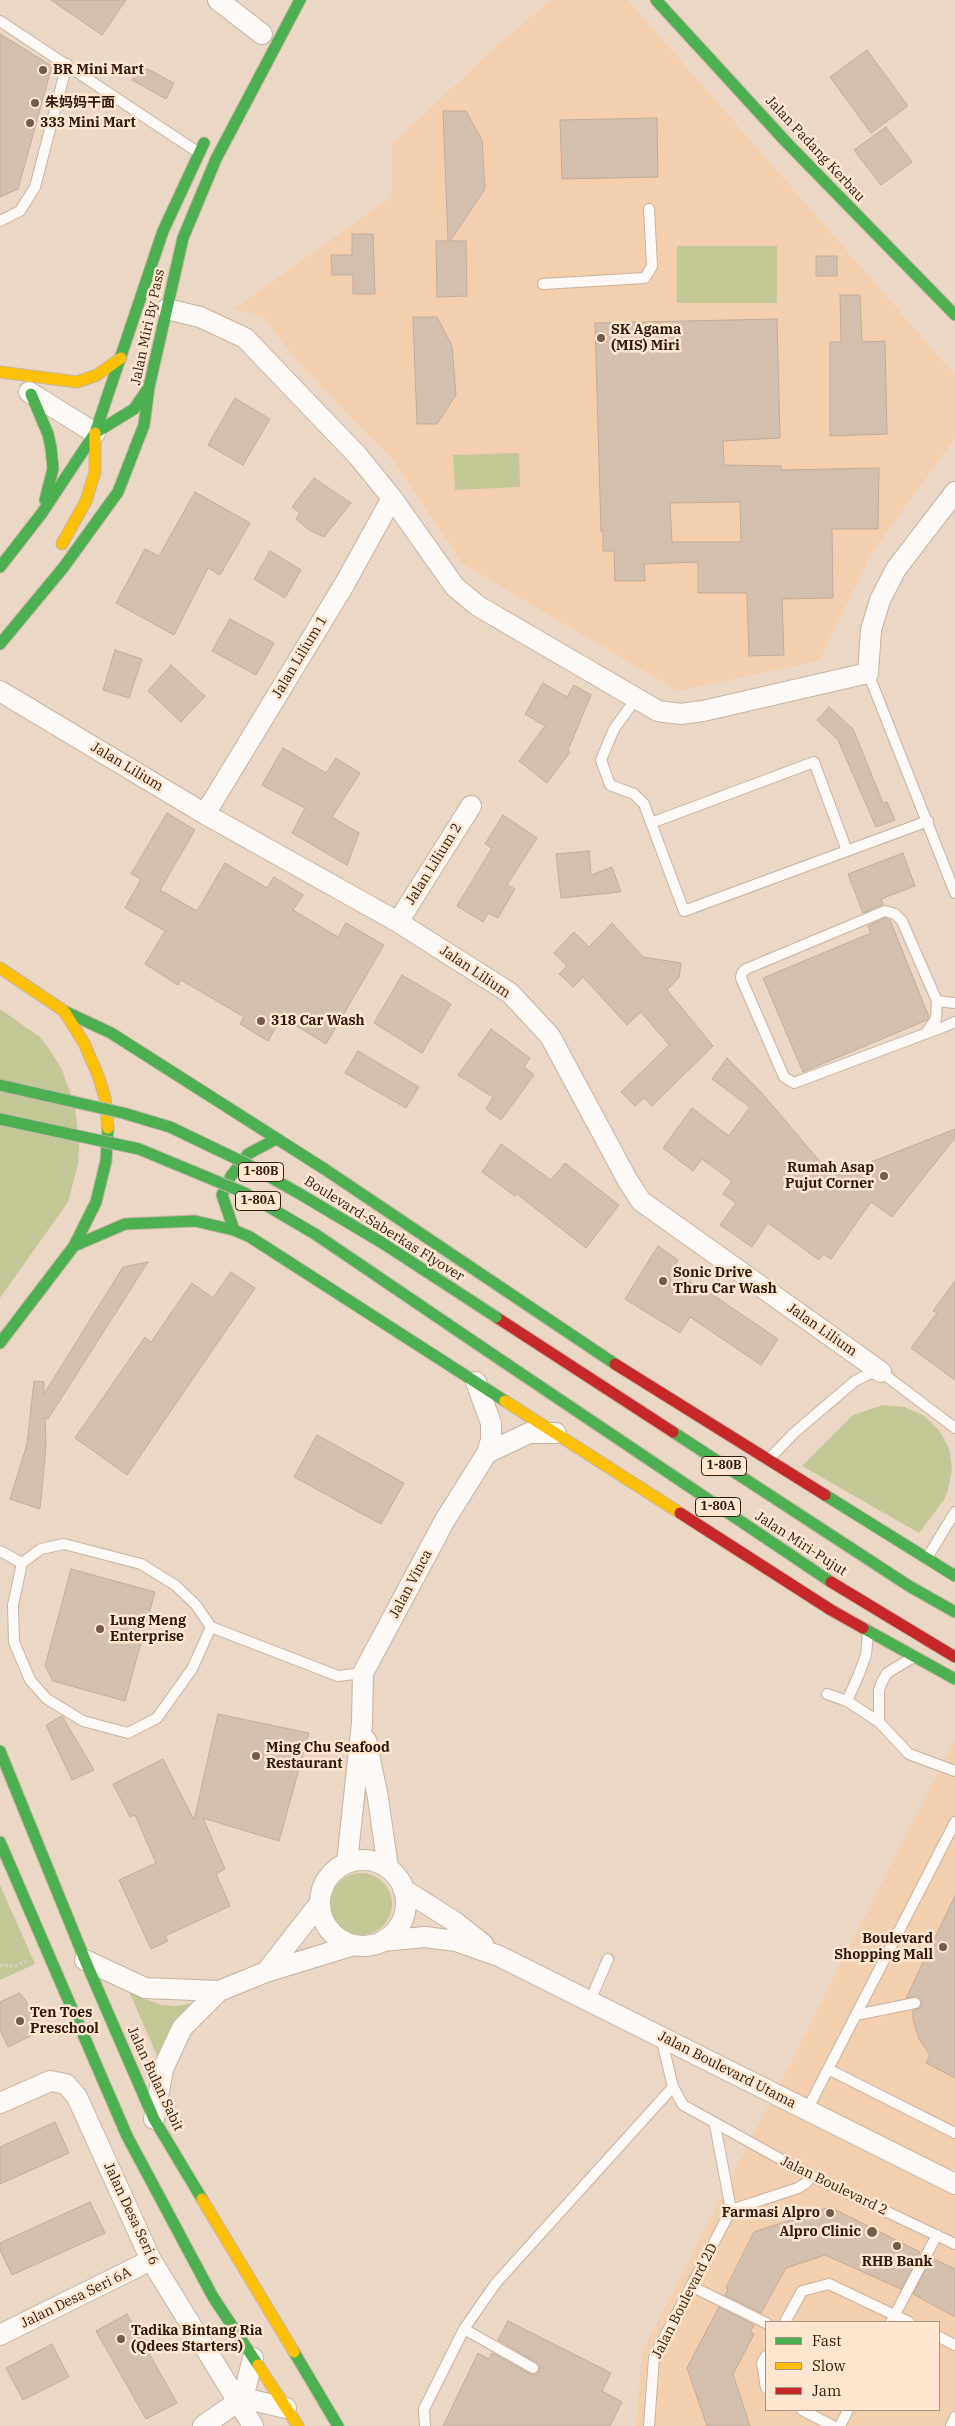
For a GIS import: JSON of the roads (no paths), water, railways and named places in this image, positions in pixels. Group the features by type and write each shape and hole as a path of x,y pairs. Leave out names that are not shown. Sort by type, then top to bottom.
{"main road":[{"name":"Jalan Miri By Pass","path":"0,644 63,568 118,492 144,425 150,387 183,238 216,159 300,0"},
{"name":"Jalan Padang Kerbau","path":"656,0 788,144 955,315"},
{"name":"Jalan Miri By Pass","path":"0,567 42,514 95,434 163,231 208,136"},
{"path":"0,373 77,382 97,375 121,358"},
{"path":"39,595 57,554 86,501 96,459 95,434 134,409 150,387"},
{"path":"31,394 48,434 51,448 52,469 42,514"},
{"path":"0,968 64,1011 111,1033 326,1170 585,1345 955,1576"},
{"path":"0,1343 74,1246 96,1202 102,1182 106,1161 108,1123 105,1098 98,1075 84,1044 64,1011"},
{"name":"Boulevard-Saberkas Flyover","path":"0,1085 123,1113 170,1127 245,1163 300,1194 384,1244 496,1318"},
{"name":"Jalan Miri-Pujut","path":"0,1119 139,1149 245,1193 315,1234 814,1572 955,1656"},
{"path":"234,1230 222,1195 232,1176 248,1154 276,1139"},
{"path":"74,1246 125,1224 195,1221 234,1230 250,1238 831,1610 955,1679"},
{"name":"Jalan Miri-Pujut","path":"496,1318 909,1586 955,1612"},
{"name":"Jalan Bulan Sabit","path":"0,1751 85,1960 154,2119 338,2426"},
{"path":"0,1842 126,2136 213,2297 298,2426"}],"street":[{"path":"218,0 262,34"},
{"path":"167,309 200,317 245,338 358,456 392,498 455,587 478,606 635,700 658,711 681,714 703,711 868,673 871,630 880,600 896,569 955,493"},
{"path":"0,373 95,434"},
{"name":"Jalan Lilium 1","path":"205,814 344,585 392,498"},
{"name":"Jalan Lilium","path":"0,691 205,814 398,922 510,993 550,1036 628,1181 641,1201 881,1372"},
{"name":"Jalan Lilium 2","path":"398,922 471,806"},
{"path":"476,1382 491,1423 491,1440 487,1453"},
{"path":"487,1453 529,1433 556,1433"},
{"name":"Jalan Vinca","path":"362,1723 363,1672 444,1520 487,1453"},
{"path":"347,1862 362,1723"},
{"path":"362,1723 378,1798 388,1868"},
{"path":"375,1861 388,1868 397,1877 403,1889 405,1913 400,1924 383,1941 364,1946 354,1945 336,1936 322,1916 321,1891 326,1879 347,1862 375,1861"},
{"name":"Jalan Boulevard Utama","path":"403,1889 455,1922 499,1956"},
{"path":"266,1972 320,1903"},
{"name":"Jalan Boulevard Utama","path":"383,1941 425,1937 456,1941 499,1956 955,2184"},
{"path":"154,2119 163,2069 182,2028 219,1991 266,1972 354,1945"},
{"path":"85,1960 144,1988 219,1991"},
{"name":"Jalan Desa Seri 6","path":"0,2103 50,2081 66,2084 77,2097 152,2260 240,2400 253,2426"},
{"name":"Jalan Desa Seri 6A","path":"0,2335 152,2260"},
{"path":"203,2426 240,2400 253,2358"},
{"path":"240,2400 286,2408"}],"lane":[{"path":"0,21 199,153"},
{"path":"0,221 20,211 35,186 67,64"},
{"path":"543,284 645,278 652,266 649,209"},
{"path":"868,673 955,893"},
{"path":"635,700 614,729 601,760 610,785 634,794 644,804 684,911 928,821"},
{"path":"651,823 814,762 847,851"},
{"path":"926,1033 936,1019 937,1001 902,921 895,914 885,911 746,969 742,973 742,978 784,1077 794,1083 926,1033 955,1022"},
{"path":"937,1001 955,1003"},
{"path":"769,1460 794,1433 855,1380 869,1374 881,1372 955,1428"},
{"path":"926,1559 955,1512"},
{"path":"211,1627 192,1668 158,1718 128,1733 82,1721 47,1699 30,1680 14,1642 13,1605 22,1563 41,1549 64,1544 141,1564 175,1585 196,1605 211,1627 338,1676 363,1672"},
{"path":"0,1551 22,1563"},
{"path":"847,1700 861,1668 868,1632"},
{"path":"879,1722 879,1690 882,1682 888,1673 914,1656"},
{"path":"827,1694 847,1700 879,1722 909,1754 955,1771"},
{"path":"807,2110 955,1822"},
{"path":"590,2002 608,1959"},
{"path":"856,2015 916,2003"},
{"path":"660,2036 673,2087 683,2105 715,2125 732,2210 798,2188 806,2183 811,2176"},
{"path":"828,2069 955,2133"},
{"path":"425,2426 424,2409 464,2329 496,2283 673,2087"},
{"name":"Jalan Boulevard 2","path":"715,2125 811,2176 955,2244"},
{"name":"Jalan Boulevard 2D","path":"649,2426 654,2357 732,2210"},
{"path":"786,2321 802,2291 829,2284 893,2319 937,2235"},
{"path":"691,2286 765,2323"},
{"path":"464,2329 533,2368"},
{"path":"940,2338 955,2345"},
{"path":"765,2358 762,2363 765,2382"},
{"path":"804,2411 833,2426"},
{"path":"840,2426 848,2411"},
{"path":"951,2426 955,2418"}],"place":[{"name":"BR Mini Mart","path":"43,70"},
{"name":"朱妈妈干面","path":"35,103"},
{"name":"333 Mini Mart","path":"30,123"},
{"name":"SK Agama (MIS) Miri","path":"601,338"},
{"name":"318 Car Wash","path":"261,1021"},
{"name":"Rumah Asap Pujut Corner","path":"884,1176"},
{"name":"Sonic Drive Thru Car Wash","path":"663,1281"},
{"name":"Lung Meng Enterprise","path":"100,1629"},
{"name":"Ming Chu Seafood Restaurant","path":"256,1756"},
{"name":"Boulevard Shopping Mall","path":"943,1947"},
{"name":"Ten Toes Preschool","path":"20,2021"},
{"name":"Farmasi Alpro","path":"830,2213"},
{"name":"Alpro Clinic","path":"872,2232"},
{"name":"RHB Bank","path":"897,2246"},
{"name":"Tadika Bintang Ria (Qdees Starters)","path":"121,2339"}]}
